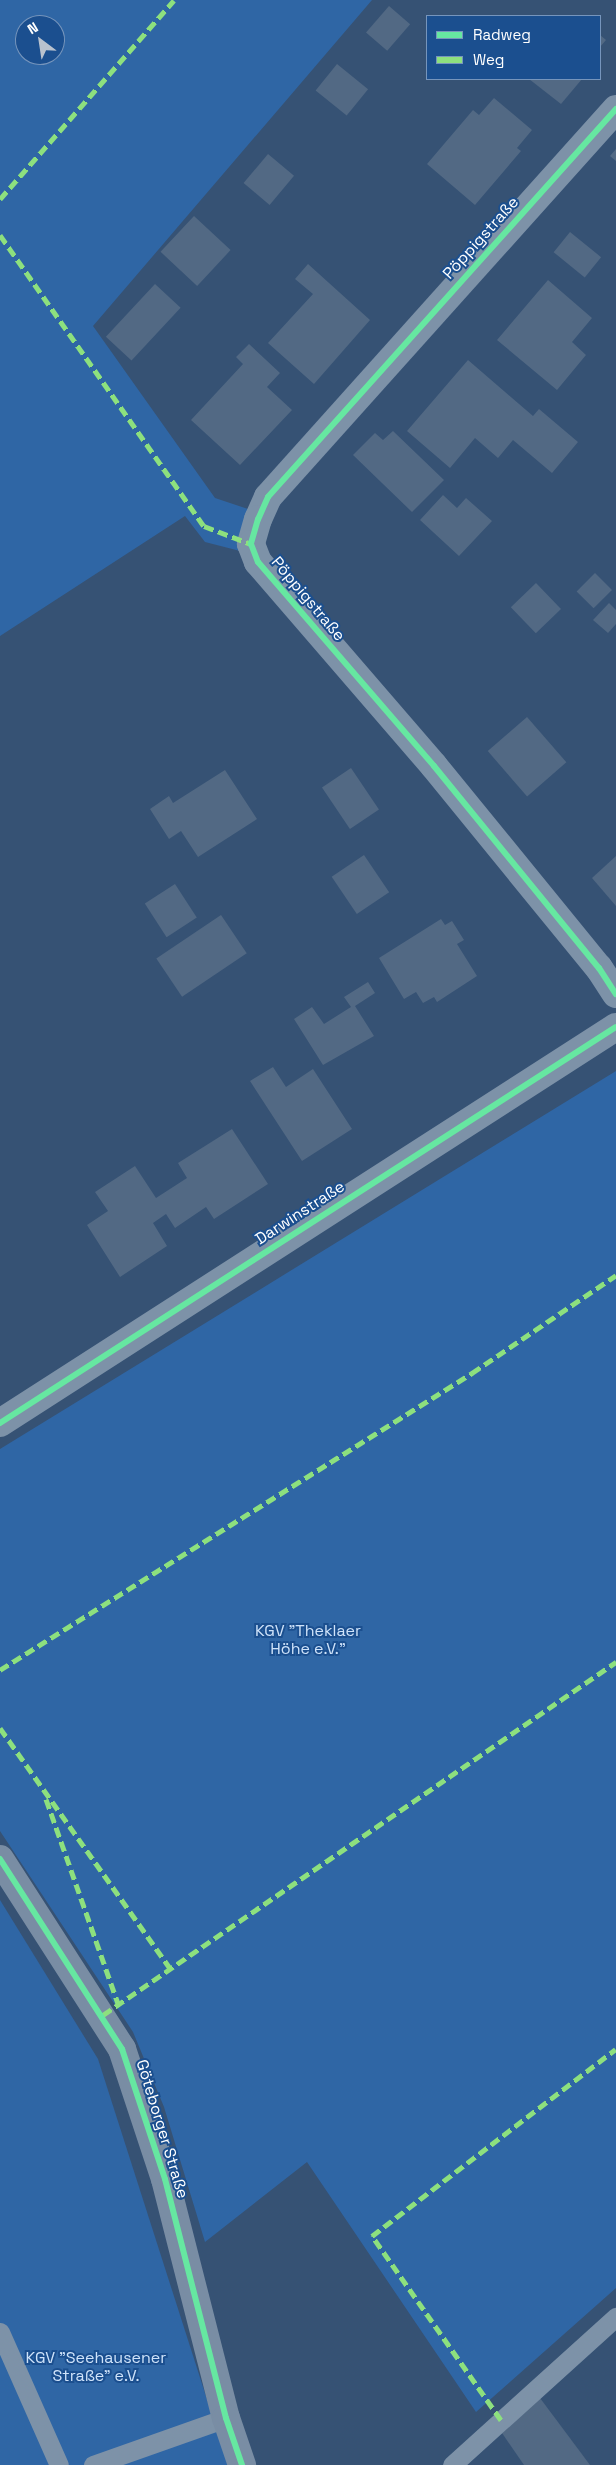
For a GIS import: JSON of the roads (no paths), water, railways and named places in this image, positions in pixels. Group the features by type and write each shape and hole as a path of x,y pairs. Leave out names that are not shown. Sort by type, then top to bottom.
{"street":[{"name":"Pöppigstraße","path":"616,109 268,497 258,519 252,544 258,562 434,766 599,968 616,994"},
{"name":"Darwinstraße","path":"0,1423 616,1027"},
{"name":"Göteborger Straße","path":"0,1858 122,2049 165,2179 226,2418 242,2465"}],"lane":[{"path":"452,2465 616,2317"},
{"path":"0,2332 59,2465"},
{"path":"93,2465 226,2418"}],"park label":[{"name":"KGV \"Theklaer Höhe e.V.\"","path":"308,1640"},
{"name":"KGV \"Seehausener Straße\" e.V.","path":"96,2367"}]}
